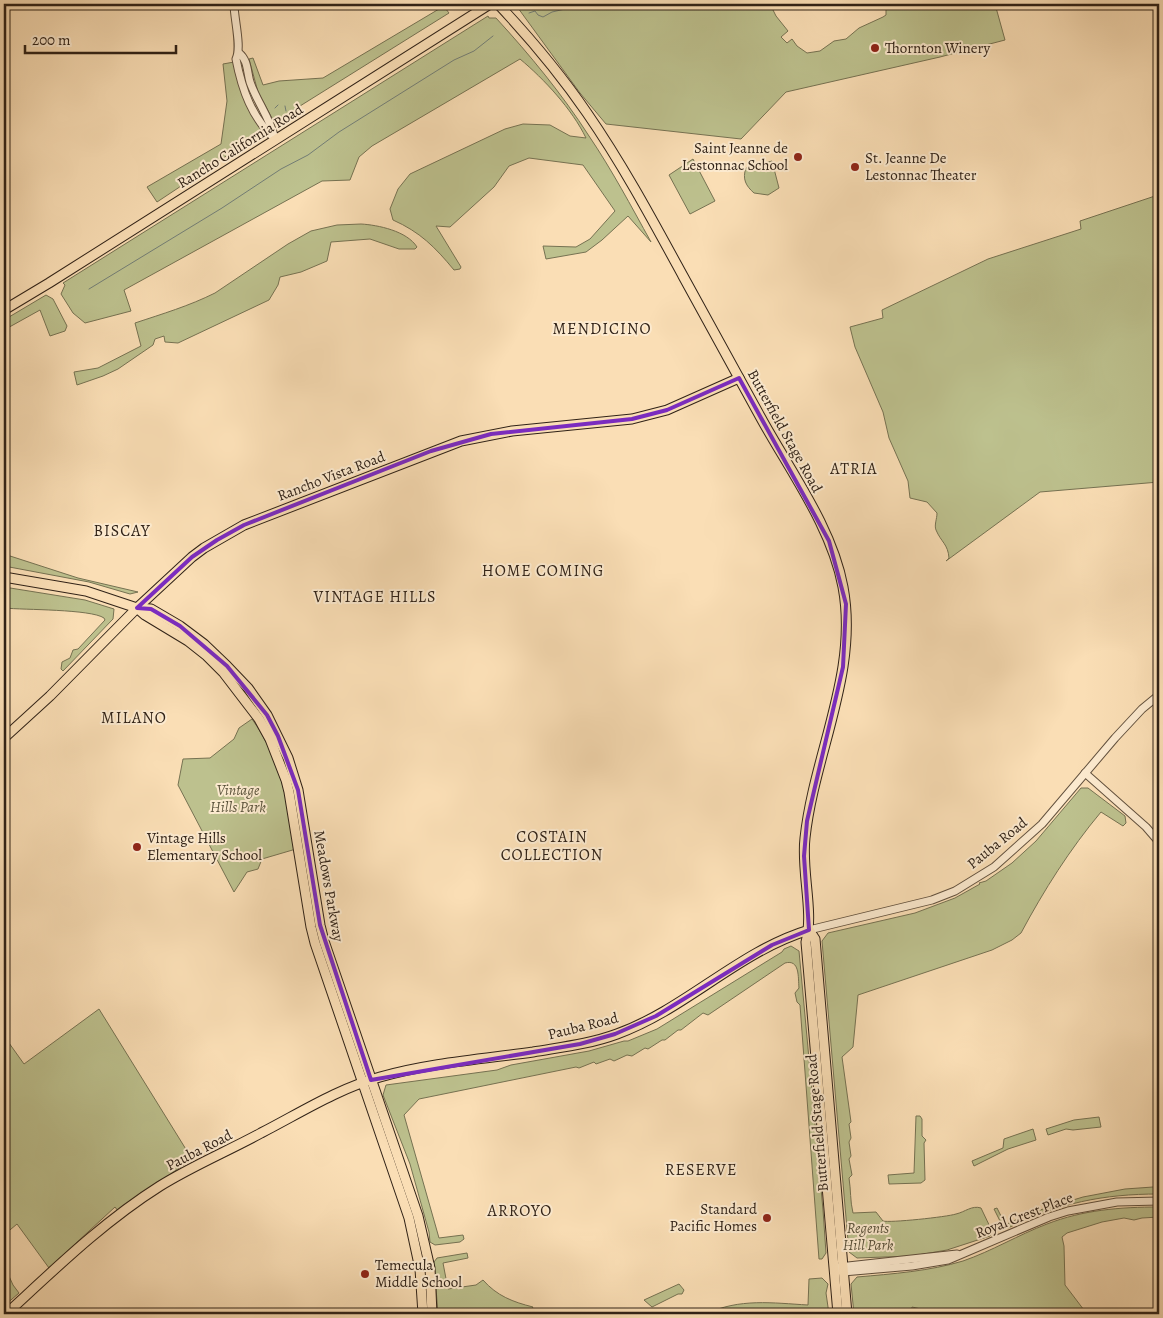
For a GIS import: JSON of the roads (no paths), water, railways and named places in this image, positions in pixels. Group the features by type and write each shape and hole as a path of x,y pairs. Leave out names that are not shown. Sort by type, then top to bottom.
{"main road":[{"name":"Rancho California Road","path":"4,310 490,4"},
{"name":"Butterfield Stage Road","path":"498,4 559,75 610,148 662,236 829,541 840,575 846,604 843,667 814,787 805,836 804,856 809,930 806,942 840,1269 847,1314"},
{"name":"Rancho Vista Road","path":"4,738 50,696 137,608 192,557 244,525 460,441 491,434 632,419 667,410 739,378"},
{"name":"Meadows Parkway","path":"4,577 86,591 137,608 145,615 188,641 207,656 223,672 259,719 270,740 289,792 313,935 418,1216 430,1268 432,1314"},
{"name":"Pauba Road","path":"6,1314 104,1226 163,1184 327,1097 366,1081 406,1071 580,1044 615,1034 656,1016 772,945 809,930"},
{"name":"Meadows Parkway","path":"366,1081 409,1218 420,1269 423,1314"},
{"name":"Butterfield Stage Road","path":"838,1314 840,1269"}],"street":[{"path":"234,4 239,53 244,57 250,82 259,104 272,125 275,139"},
{"name":"Pauba Road","path":"809,930 914,906 932,900 966,884 994,867 1042,824 1142,709 1159,695"},
{"path":"1085,773 1146,827 1159,842"},
{"name":"Royal Crest Place","path":"840,1269 908,1261 946,1254 959,1254 1068,1211 1117,1202 1159,1201"}],"waterway":[{"path":"529,13 535,11 543,17 552,12 565,9 616,4"},
{"path":"89,289 222,208 281,169 308,155 339,132 454,60 474,51 493,36"},
{"path":"275,108 278,105"},
{"path":"285,106 286,111"}],"place":[{"name":"Thornton Winery","path":"875,48"},
{"name":"Saint Jeanne de Lestonnac School","path":"798,157"},
{"name":"St. Jeanne De Lestonnac Theater","path":"855,167"},
{"name":"Vintage Hills Elementary School","path":"137,847"},
{"name":"Standard Pacific Homes","path":"767,1218"},
{"name":"Temecula Middle School","path":"365,1274"}],"district":[{"name":"MENDICINO","path":"602,329"},
{"name":"ATRIA","path":"854,469"},
{"name":"BISCAY","path":"122,531"},
{"name":"HOME COMING","path":"543,571"},
{"name":"VINTAGE HILLS","path":"375,597"},
{"name":"MILANO","path":"134,718"},
{"name":"COSTAIN COLLECTION","path":"552,846"},
{"name":"RESERVE","path":"701,1170"},
{"name":"ARROYO","path":"520,1211"}],"park label":[{"name":"Vintage Hills Park","path":"238,798"},
{"name":"Regents Hill Park","path":"868,1236"}]}
